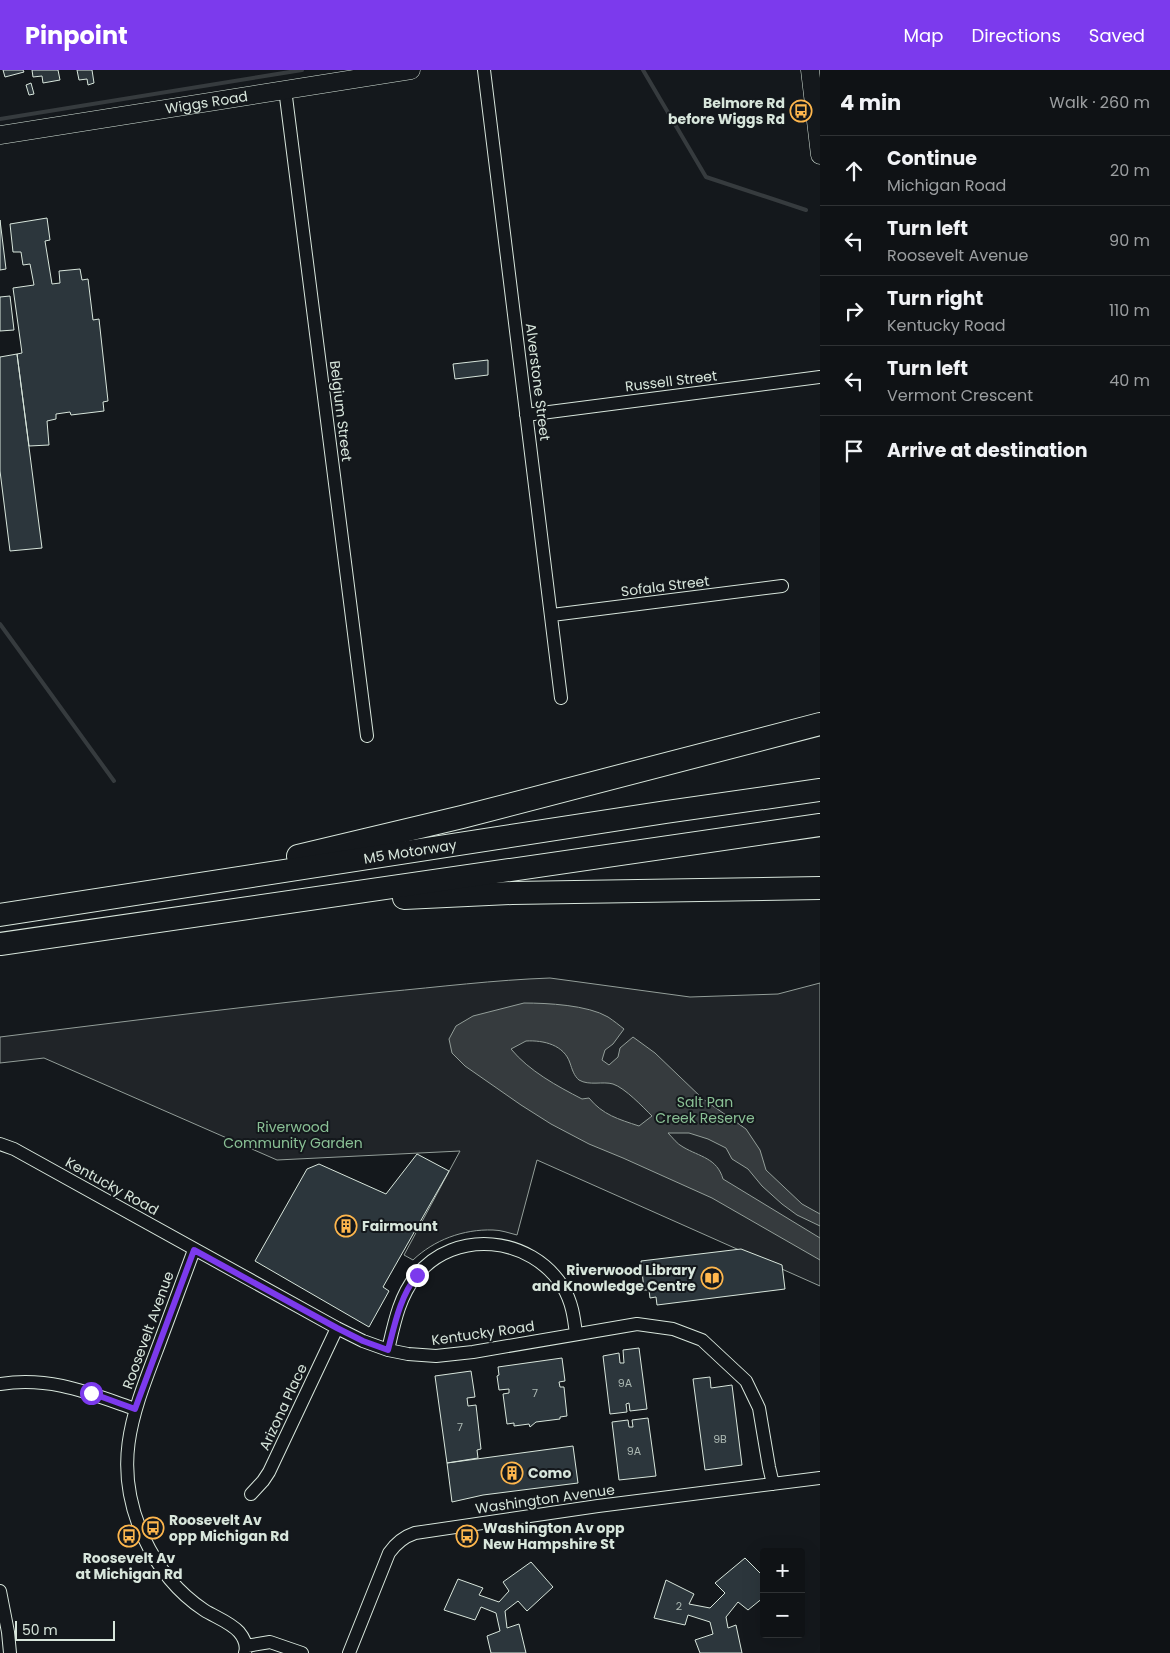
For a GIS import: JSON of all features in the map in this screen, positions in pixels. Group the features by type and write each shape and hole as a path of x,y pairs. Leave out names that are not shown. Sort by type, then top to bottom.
{"highway":[{"path":"124,896 426,826 820,724"},
{"name":"M5 Motorway","path":"0,915 820,790"},
{"path":"0,944 820,825"},
{"path":"204,914 414,897 820,888"},
{"path":"730,890 820,898"}],"main road":[{"name":"Wiggs Road","path":"0,135 387,72 411,70"},
{"path":"810,70 820,155"}],"street":[{"name":"Alverstone Street","path":"484,70 561,698"},
{"name":"Belgium Street","path":"285,89 367,736"},
{"name":"Russell Street","path":"526,415 820,377"},
{"name":"Sofala Street","path":"552,615 782,586"},
{"name":"Kentucky Road","path":"0,1144 14,1149 337,1328 363,1341 388,1350 436,1356 473,1352 637,1324 673,1329 702,1340 746,1381 759,1408 773,1484"},
{"path":"388,1350 404,1294 417,1275 439,1255 452,1249 478,1244 492,1243 510,1246 544,1265 553,1274 567,1295 571,1304 576,1334"},
{"name":"Roosevelt Avenue","path":"194,1250 135,1409 128,1440 128,1474 132,1505 142,1533 156,1561 178,1588 203,1609 227,1622 242,1636 246,1650"},
{"name":"Arizona Place","path":"251,1494 264,1481 269,1472 337,1328"},
{"path":"0,1384 24,1382 58,1384 91,1393 135,1409"},
{"name":"Washington Avenue","path":"349,1653 390,1554 396,1544 414,1533 598,1506 820,1478"},
{"path":"0,1591 10,1653"},
{"path":"354,1638 357,1653"},
{"path":"246,1650 270,1642 302,1653"}],"green space":[{"name":"Salt Pan Creek Reserve","path":"550,978 690,997 778,994 820,983 820,1286 537,1160 517,1235 493,1230 471,1231 440,1241 413,1260 404,1255 460,1151 277,1160 44,1058 0,1063 0,1037 336,997 487,982"}],"shaded area":[{"path":"524,1003 533,1003 579,1007 600,1013 610,1019 624,1029 613,1044 605,1050 602,1060 609,1065 618,1057 620,1048 633,1037 655,1053 703,1099 746,1129 760,1150 766,1170 802,1204 820,1214 820,1226 797,1215 782,1204 762,1186 748,1169 732,1159 726,1148 708,1139 689,1133 668,1133 681,1146 712,1162 723,1179 820,1238 820,1260 712,1198 589,1144 551,1124 465,1066 452,1053 449,1039 456,1026 473,1016","holes":["526,1041 552,1045 563,1052 579,1080 587,1083 609,1083 618,1086 634,1098 652,1116 639,1126 611,1116 600,1109 589,1098 582,1099 563,1089 526,1064 511,1049"]}],"building":[{"path":"3,70 23,70 24,72 5,77"},
{"path":"32,70 58,70 60,80 43,83 42,76 33,77"},
{"path":"77,70 92,70 94,83 88,85 87,79 79,80"},
{"path":"31,83 34,94 29,95 26,85"},
{"path":"47,218 50,240 45,241 52,284 60,283 59,271 80,269 82,280 88,279 93,320 99,319 108,401 103,402 104,411 71,415 70,412 56,414 56,419 47,421 49,445 29,446 17,354 22,353 13,288 34,285 30,264 23,265 21,252 13,252 10,224"},
{"path":"0,220 6,269 0,270"},
{"path":"10,296 14,330 0,331 0,297"},
{"path":"17,354 42,548 10,551 0,471 0,357"},
{"path":"488,360 488,375 455,379 453,364"},
{"name":"Fairmount","path":"417,1154 449,1171 383,1287 389,1291 369,1327 255,1261 307,1169 319,1164 386,1194"},
{"path":"741,1249 782,1265 785,1289 657,1305 656,1297 650,1298 649,1290 644,1290 641,1261"},
{"path":"639,1348 647,1409 630,1411 629,1403 626,1404 627,1412 610,1414 603,1356 619,1353 620,1363 624,1363 623,1350"},
{"name":"Como","path":"562,1358 565,1381 559,1382 560,1387 564,1387 567,1416 560,1417 560,1419 536,1422 530,1427 529,1424 514,1426 514,1423 507,1424 503,1394 509,1393 509,1389 499,1390 498,1367"},
{"path":"471,1371 475,1397 467,1398 468,1406 476,1405 481,1449 477,1450 478,1458 447,1463 435,1376"},
{"path":"710,1377 711,1388 732,1385 742,1465 705,1470 693,1379"},
{"path":"648,1418 656,1476 619,1480 612,1422 628,1420 629,1427 633,1427 632,1420"},
{"name":"Como","path":"573,1446 578,1483 483,1495 452,1502 447,1463"},
{"path":"745,1558 760,1573 760,1600 748,1610 738,1602 726,1617 728,1628 736,1625 742,1653 700,1653 695,1640 713,1634 710,1622 688,1615 685,1625 654,1618 666,1580 694,1594 689,1604 710,1608 725,1593 715,1583"},
{"path":"531,1562 553,1587 527,1611 518,1601 505,1611 507,1628 519,1624 526,1653 491,1653 487,1636 500,1631 496,1613 481,1607 475,1620 444,1610 458,1579 483,1588 479,1595 499,1602 509,1591 503,1582"}],"waterway":[{"path":"0,119 302,70"},
{"path":"643,70 706,177 806,210"},
{"path":"0,624 114,781"}],"place":[{"name":"Belmore Rd before Wiggs Rd","path":"801,111"},
{"name":"Fairmount","path":"346,1226"},
{"name":"Riverwood Library and Knowledge Centre","path":"712,1278"},
{"name":"Como","path":"512,1473"},
{"name":"Roosevelt Av opp Michigan Rd","path":"153,1528"},
{"name":"Roosevelt Av at Michigan Rd","path":"129,1536"},
{"name":"Washington Av opp New Hampshire St","path":"467,1536"}],"route":[{"path":"91,1393 135,1409 194,1250 337,1328 363,1341 388,1350 404,1294 417,1275"}],"park label":[{"name":"Riverwood Community Garden","path":"293,1136"}]}
